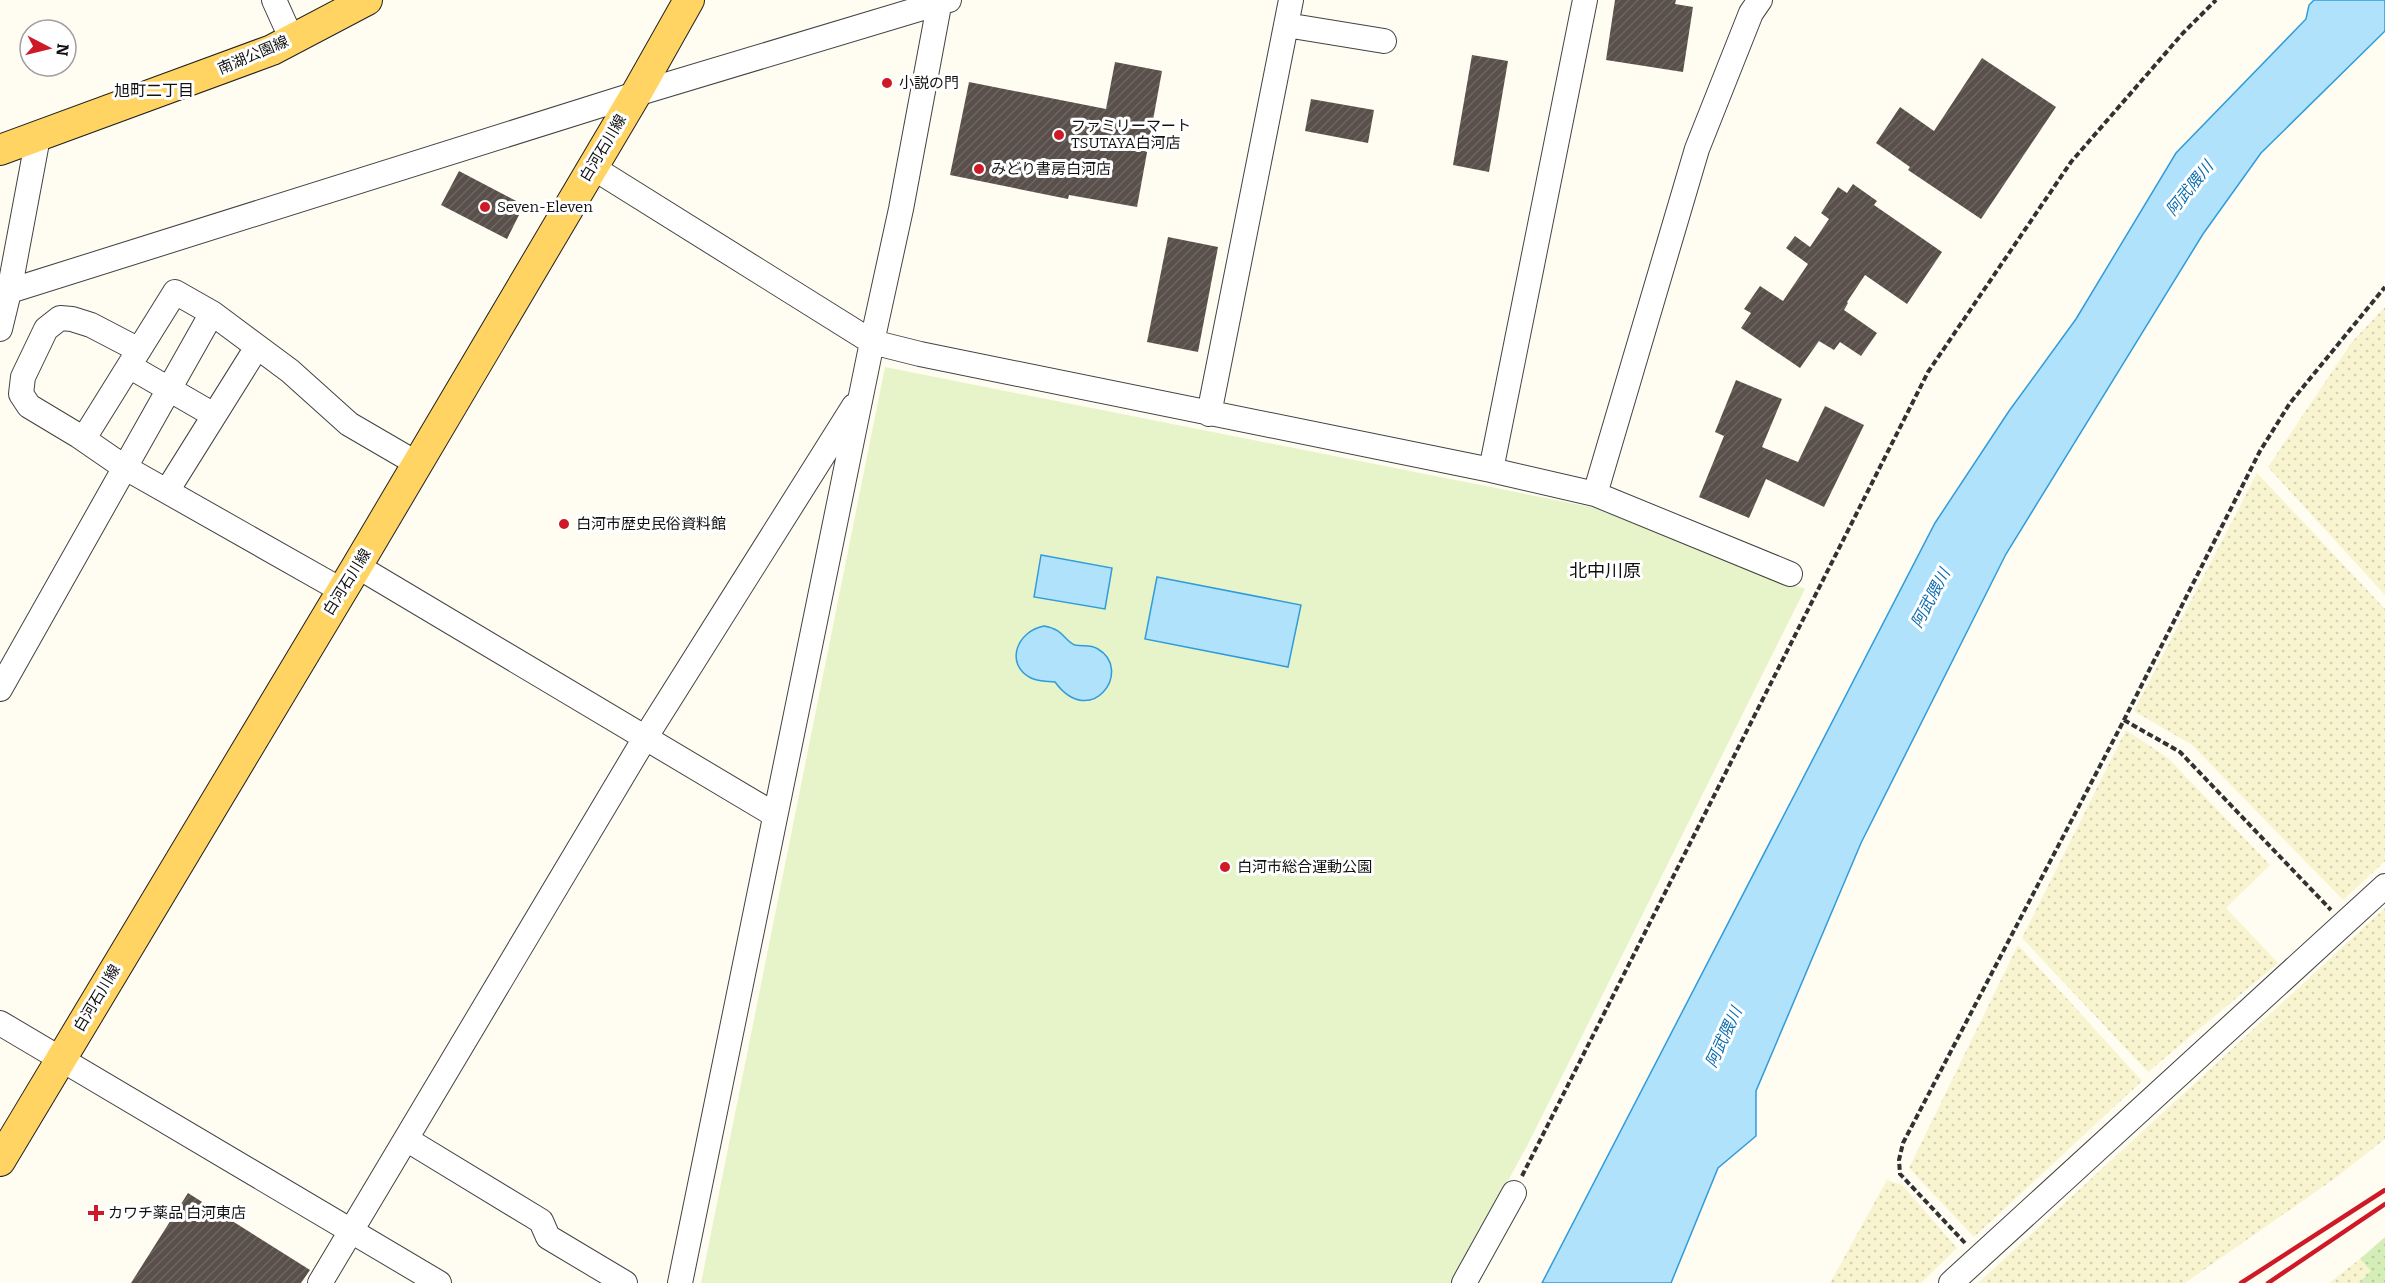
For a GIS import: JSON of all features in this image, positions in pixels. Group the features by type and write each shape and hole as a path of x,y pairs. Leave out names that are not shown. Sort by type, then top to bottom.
{"main road":[{"name":"南湖公園線","path":"0,150 261,54 367,0"},
{"name":"白河石川線","path":"0,1161 349,578 636,94 689,0"}],"street":[{"path":"274,0 292,40"},
{"path":"1209,414 1291,0"},
{"path":"1491,470 1585,0"},
{"path":"1595,494 1697,149 1751,13 1760,0"},
{"path":"5,293 636,94 943,1 680,1283"},
{"path":"1286,25 1384,41"},
{"path":"0,329 5,293 38,137"},
{"path":"592,167 872,342 1209,414 1491,470 1595,494 1790,573"},
{"path":"88,442 86,435 176,292 212,313 290,371 349,424 416,464"},
{"path":"0,689 212,313"},
{"path":"212,414 170,390 134,358 91,325 72,319 60,318 46,329 23,377 21,394 28,406 124,467 167,491 349,578 645,738 775,815"},
{"path":"167,491 212,414 257,347"},
{"path":"320,1283 645,738 861,394"},
{"path":"1951,1283 2385,886"},
{"path":"0,1023 439,1283"},
{"path":"406,1140 541,1221 548,1236 625,1283"},
{"path":"1464,1283 1514,1193"}],"path":[{"path":"1514,1193 1928,372 2071,162 2183,33 2216,0"},
{"path":"1977,1257 1900,1174 1899,1160 1903,1143 2124,720 2260,451 2290,403 2385,286"},
{"path":"2124,720 2180,752 2344,923"}],"shaded area":[{"path":"2385,307 2385,595 2268,467 2352,342"},
{"path":"2257,473 2385,609 2385,861 2343,900 2192,745 2134,711"},
{"path":"2126,730 2168,758 2270,865 2226,908 2278,963 2148,1072 2022,938"},
{"path":"2385,908 2385,1139 2334,1179 2185,1283 1978,1283"},
{"path":"2018,945 2142,1081 1974,1237 1909,1168"},
{"path":"1887,1180 1902,1185 1957,1248 1921,1283 1830,1283"},
{"path":"2360,1259 2372,1271 2359,1283 2329,1283"}],"green space":[{"name":"白河市総合運動公園","path":"885,367 1596,508 1805,589 1527,1146 1452,1283 701,1283"},
{"path":"2385,1237 2385,1283 2359,1283 2371,1271 2360,1259"}],"water":[{"name":"阿武隈川","path":"2314,0 2385,0 2385,31 2261,153 2203,234 2006,554 1861,843 1756,1091 1756,1136 1718,1168 1671,1283 1542,1283 1935,523 2009,411 2076,319 2176,153 2306,19 2309,5"},
{"path":"1041,555 1112,568 1105,609 1034,597"},
{"path":"1157,577 1301,605 1288,667 1145,639"},
{"path":"1044,626 1056,630 1075,645 1095,647 1108,658 1112,670 1110,682 1104,692 1094,699 1082,700 1069,696 1055,682 1040,681 1023,672 1018,665 1017,649 1027,634"}],"building":[{"path":"1615,0 1676,0 1675,4 1693,7 1683,72 1606,60"},
{"path":"1472,55 1508,61 1489,172 1453,165"},
{"path":"1982,58 2056,107 1981,219 1908,170 1910,167 1876,143 1900,107 1934,131"},
{"path":"1115,62 1162,71 1137,207 1069,195 1068,199 950,175 969,82 1106,109"},
{"path":"1311,99 1374,110 1368,143 1305,131"},
{"path":"459,171 524,205 507,239 441,205"},
{"path":"1853,184 1877,201 1874,205 1942,252 1907,304 1865,275 1844,310 1877,333 1861,356 1840,342 1834,350 1819,341 1800,368 1741,328 1751,313 1744,309 1760,286 1783,301 1808,264 1786,248 1795,236 1810,247 1829,219 1821,213 1838,187 1847,193"},
{"path":"1168,237 1218,247 1198,352 1147,342"},
{"path":"1736,380 1782,399 1762,447 1798,462 1825,406 1864,425 1824,507 1766,479 1749,518 1699,497 1724,436 1715,432"},
{"path":"188,1193 310,1270 301,1283 131,1283"}],"railway":[{"path":"2241,1283 2385,1190"},
{"path":"2268,1283 2385,1204"}],"place":[{"name":"小説の門","path":"887,83"},
{"name":"ファミリーマート TSUTAYA白河店","path":"1059,135"},
{"name":"みどり書房白河店","path":"979,169"},
{"name":"Seven-Eleven","path":"485,207"},
{"name":"白河市歴史民俗資料館","path":"564,524"},
{"name":"白河市総合運動公園","path":"1225,867"},
{"name":"カワチ薬品 白河東店","path":"96,1213"}],"district":[{"name":"旭町二丁目","path":"154,90"},
{"name":"北中川原","path":"1605,571"}]}
